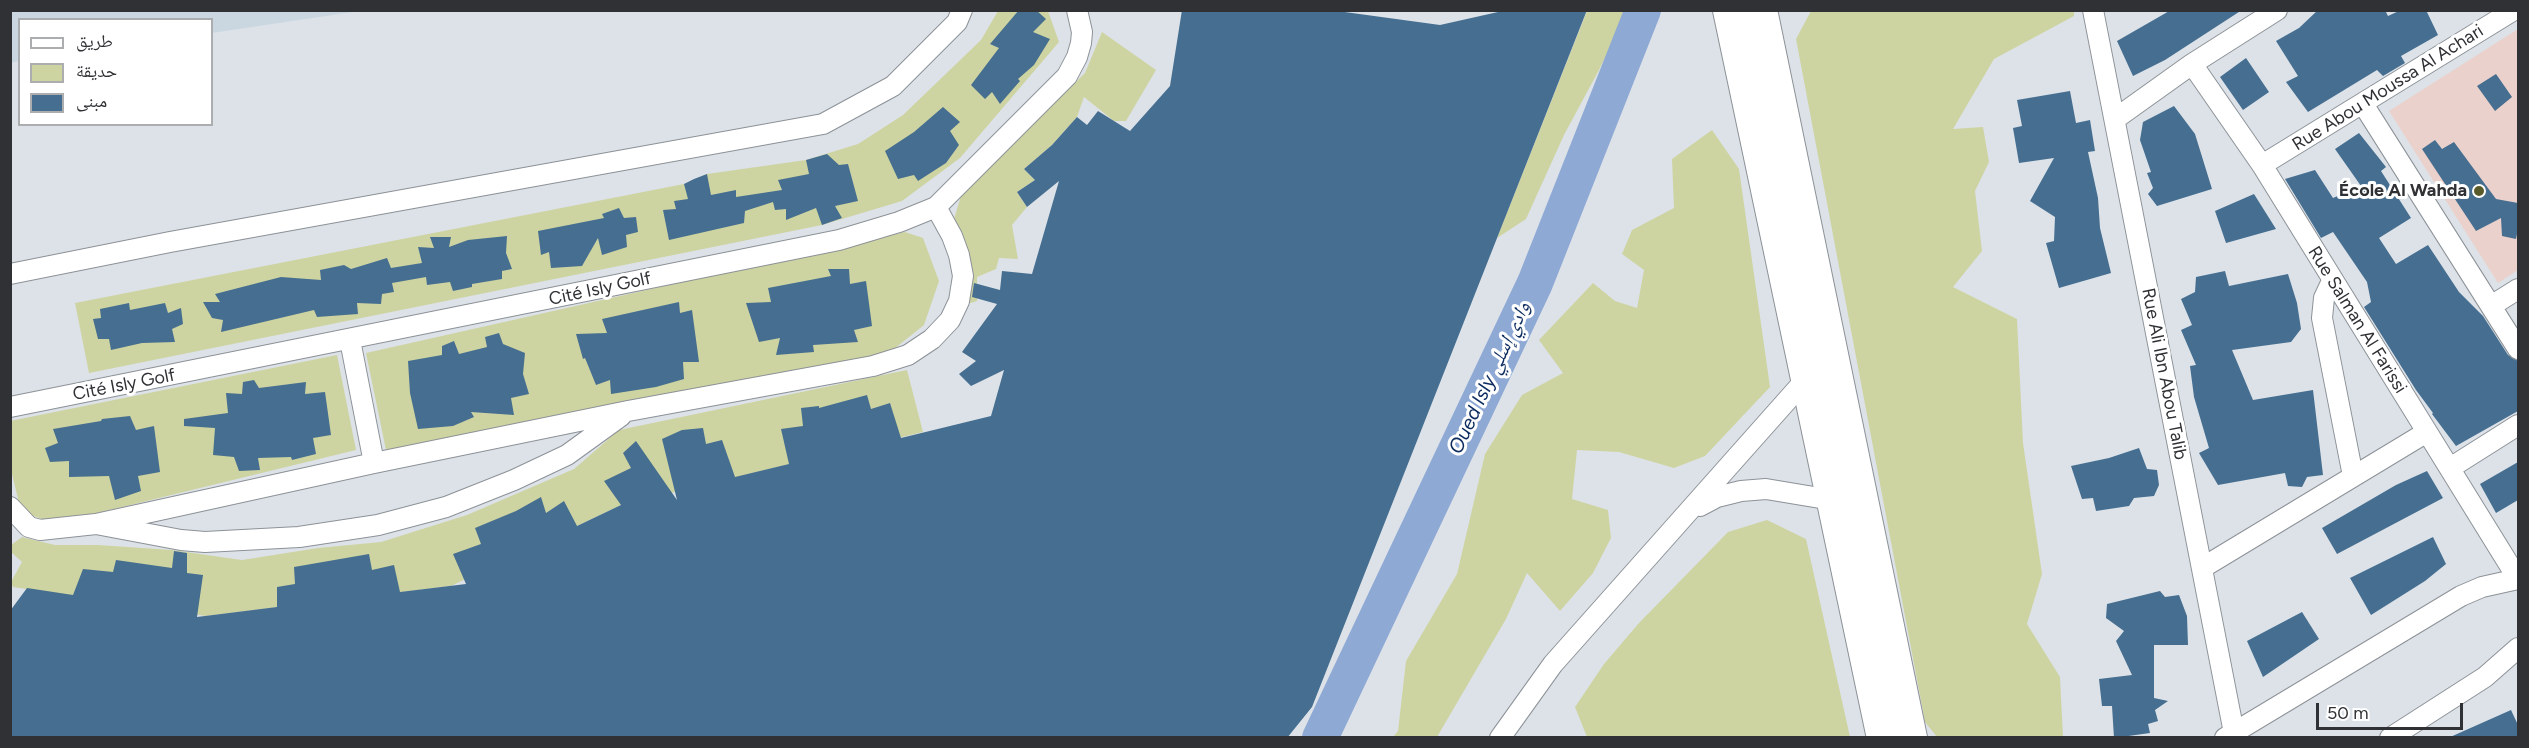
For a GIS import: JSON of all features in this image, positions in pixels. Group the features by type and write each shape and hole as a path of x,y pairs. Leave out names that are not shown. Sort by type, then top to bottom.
{"main road":[{"path":"1729,10 1883,738"},
{"path":"1761,10 1911,738"}],"street":[{"path":"10,274 170,242 823,124 893,86 957,22 962,10"},
{"name":"Cité Isly Golf","path":"10,407 839,240 899,222 936,207 1067,76 1081,43 1082,32 1077,10"},
{"name":"Rue Ali Ibn Abou Talib","path":"2093,10 2202,568 2231,736"},
{"path":"2115,119 2192,64 2277,10"},
{"name":"Rue Abou Moussa Al Achari","path":"2262,165 2514,10"},
{"name":"Rue Salman Al Farissi","path":"2192,64 2262,165 2518,579"},
{"path":"2363,104 2518,349"},
{"path":"10,507 29,527 40,530 96,524 374,463 628,411 873,366 908,355 932,339 950,320 959,301 963,276 952,236 936,207"},
{"path":"2332,281 2324,297 2322,318 2353,476"},
{"path":"2491,306 2518,289"},
{"path":"350,340 374,463"},
{"path":"1500,738 1553,664 1807,378"},
{"path":"96,524 181,540 205,542 299,537 378,525 446,507 514,480 567,454 628,411"},
{"path":"2450,468 2518,425"},
{"path":"2202,568 2427,432"},
{"path":"1689,512 1717,497 1741,491 1786,492 1832,500"},
{"path":"2231,736 2461,596 2482,586 2518,579"},
{"path":"2390,738 2491,673 2518,648"}],"shaded area":[{"path":"11,10 359,10 213,33 213,18 18,18 18,61 11,63"},
{"name":"École Al Wahda","path":"2518,29 2518,270 2498,283 2389,111"}],"green space":[{"path":"998,11 1048,11 1059,42 960,158 902,201 822,225 89,373 75,303 684,184 707,174 806,160 858,144 903,115 981,40"},
{"path":"1587,11 1628,11 1564,135 1526,219 1497,238"},
{"path":"1811,11 2074,11 2074,16 1994,59 1953,129 1983,127 1989,162 1975,191 1982,251 1953,287 2017,319 2023,443 2042,574 2027,624 2060,677 2063,737 1937,737 1925,722 1796,39"},
{"path":"1102,32 1156,70 1126,121 1114,121 1084,97 1077,117 1052,145 1024,169 1035,180 1017,192 1027,207 1012,225 1018,259 999,258 996,269 977,277 977,301 964,305 969,254 954,219 961,196 1085,73"},
{"path":"1712,130 1739,169 1770,387 1705,456 1674,468 1619,452 1577,450 1572,499 1608,510 1611,538 1593,573 1560,611 1527,573 1506,619 1437,737 1393,737 1398,731 1406,661 1457,574 1485,454 1522,395 1563,373 1539,340 1593,283 1615,301 1637,308 1644,270 1622,254 1632,230 1674,208 1672,159"},
{"path":"905,232 923,238 939,281 924,325 889,353 386,450 366,353"},
{"path":"337,355 356,450 81,517 49,522 21,511 11,470 10,421"},
{"path":"907,370 923,432 621,505 451,586 206,616 13,587 11,582 22,562 11,552 11,545 22,537 55,545 98,545 172,550 242,560 318,548 381,542 467,515 574,469 619,430"},
{"path":"1767,520 1806,539 1850,737 1587,737 1575,707 1604,664 1639,623 1728,532"}],"building":[{"path":"1019,10 1036,10 1046,19 1033,32 1050,39 1034,65 1018,79 1020,81 1000,104 992,92 985,99 971,85 999,48 990,44"},
{"path":"1182,10 1330,10 1440,25 1507,10 1587,10 1312,707 1287,738 10,738 10,611 27,588 73,595 83,569 113,572 116,560 172,568 174,551 187,553 187,573 203,575 197,617 277,607 277,587 295,584 294,567 369,554 372,570 394,565 400,592 466,584 453,554 481,544 475,528 516,511 541,497 546,513 564,501 577,526 621,505 604,481 631,468 623,453 636,441 677,500 662,439 682,430 703,428 706,444 722,440 735,477 789,464 781,429 803,426 801,408 819,406 819,408 867,395 871,409 890,403 901,438 991,416 1004,370 971,386 959,374 976,361 962,352 997,304 972,297 974,283 1000,290 1002,271 1032,274 1059,181 1027,207 1017,192 1035,180 1024,169 1052,145 1077,117 1087,125 1098,111 1130,131 1170,86"},
{"path":"2171,10 2242,10 2165,60 2133,76 2117,41"},
{"path":"2318,10 2385,10 2388,16 2401,10 2426,10 2438,35 2401,56 2405,63 2383,76 2377,70 2308,112 2286,82 2298,76 2276,41 2299,28"},
{"path":"2246,58 2269,92 2243,110 2220,77"},
{"path":"2496,74 2512,97 2495,111 2477,86"},
{"path":"2070,91 2076,123 2090,120 2095,151 2088,152 2098,198 2100,228 2111,273 2059,288 2046,243 2054,241 2055,217 2030,201 2054,158 2019,163 2013,128 2022,126 2017,100"},
{"path":"2174,106 2195,134 2212,189 2157,206 2148,194 2153,188 2147,173 2151,172 2140,140 2143,122"},
{"path":"943,107 960,122 950,131 959,145 946,163 918,181 914,175 898,179 885,151 914,132"},
{"path":"2359,133 2386,167 2381,171 2411,218 2379,238 2396,264 2428,245 2459,292 2483,316 2508,355 2518,361 2518,411 2456,446 2416,390 2364,307 2371,302 2367,282 2333,232 2321,238 2285,179 2315,170 2333,198 2361,186 2335,149"},
{"path":"2435,140 2442,149 2454,142 2496,199 2518,203 2516,239 2502,236 2501,218 2476,231 2422,149"},
{"path":"827,154 839,165 848,164 858,201 835,206 842,218 822,225 816,208 786,220 786,209 775,210 773,202 745,211 744,223 669,240 663,210 676,209 674,201 688,199 684,184 707,174 711,195 736,190 736,197 782,190 778,180 809,174 806,160"},
{"path":"2254,194 2276,229 2226,243 2215,211"},
{"path":"619,208 624,218 636,217 638,232 626,235 627,247 602,255 598,238 582,266 551,268 549,252 541,255 538,231 604,218 602,214"},
{"path":"507,236 506,253 512,269 502,271 502,279 472,284 472,287 453,291 450,282 427,285 426,277 392,283 394,292 382,294 381,304 357,303 358,314 317,317 314,310 221,332 223,320 212,318 203,302 220,302 215,294 281,277 321,280 320,270 344,265 351,269 387,258 391,268 422,263 418,247 434,248 430,237 451,237 449,247 468,240"},
{"path":"828,269 849,269 850,284 866,281 872,326 854,330 858,342 813,345 814,352 776,355 780,338 759,342 746,303 771,302 768,288 831,276"},
{"path":"2225,271 2229,286 2288,274 2297,303 2301,329 2291,342 2232,350 2253,400 2313,390 2323,475 2307,477 2302,487 2288,486 2285,473 2218,485 2199,453 2209,448 2194,397 2190,366 2196,365 2181,330 2192,325 2181,299 2195,292 2196,277"},
{"path":"679,302 680,313 692,310 699,362 683,362 684,379 656,387 611,394 610,380 596,385 585,358 583,359 576,334 607,333 602,319"},
{"path":"129,303 130,310 165,303 168,313 181,308 183,324 172,329 175,342 142,343 111,350 109,339 98,339 93,319 101,318 100,309"},
{"path":"499,333 503,344 525,353 523,374 529,394 511,398 514,415 471,412 474,417 453,426 418,429 410,393 408,361 442,355 442,346 454,341 459,354 487,347 485,337"},
{"path":"254,380 259,388 306,382 305,394 325,392 331,435 313,438 316,454 292,460 291,457 258,458 260,470 239,471 234,457 213,455 215,428 184,426 184,419 228,413 226,393 242,394 243,382"},
{"path":"130,416 136,430 154,426 160,472 138,476 141,491 115,500 109,476 69,477 69,461 50,462 45,448 58,443 53,429"},
{"path":"2139,448 2147,469 2157,470 2159,485 2154,496 2134,498 2129,506 2096,511 2093,498 2082,499 2071,466 2109,458"},
{"path":"2518,462 2518,500 2496,513 2480,484"},
{"path":"2427,471 2443,498 2337,554 2322,528 2396,485"},
{"path":"2433,537 2446,564 2425,581 2371,615 2350,578"},
{"path":"2160,591 2165,597 2179,595 2187,616 2188,645 2154,645 2154,698 2168,701 2155,710 2158,721 2148,724 2150,733 2114,738 2112,706 2102,706 2099,679 2132,675 2116,641 2124,631 2106,618 2107,604"},
{"path":"2302,612 2319,639 2263,677 2247,641"},
{"path":"2511,710 2518,725 2518,738 2448,738"}],"waterway":[{"name":"Oued Isly وادي إسلي","path":"1320,738 1535,283 1643,10"}],"place":[{"name":"École Al Wahda","path":"2479,191"}]}
